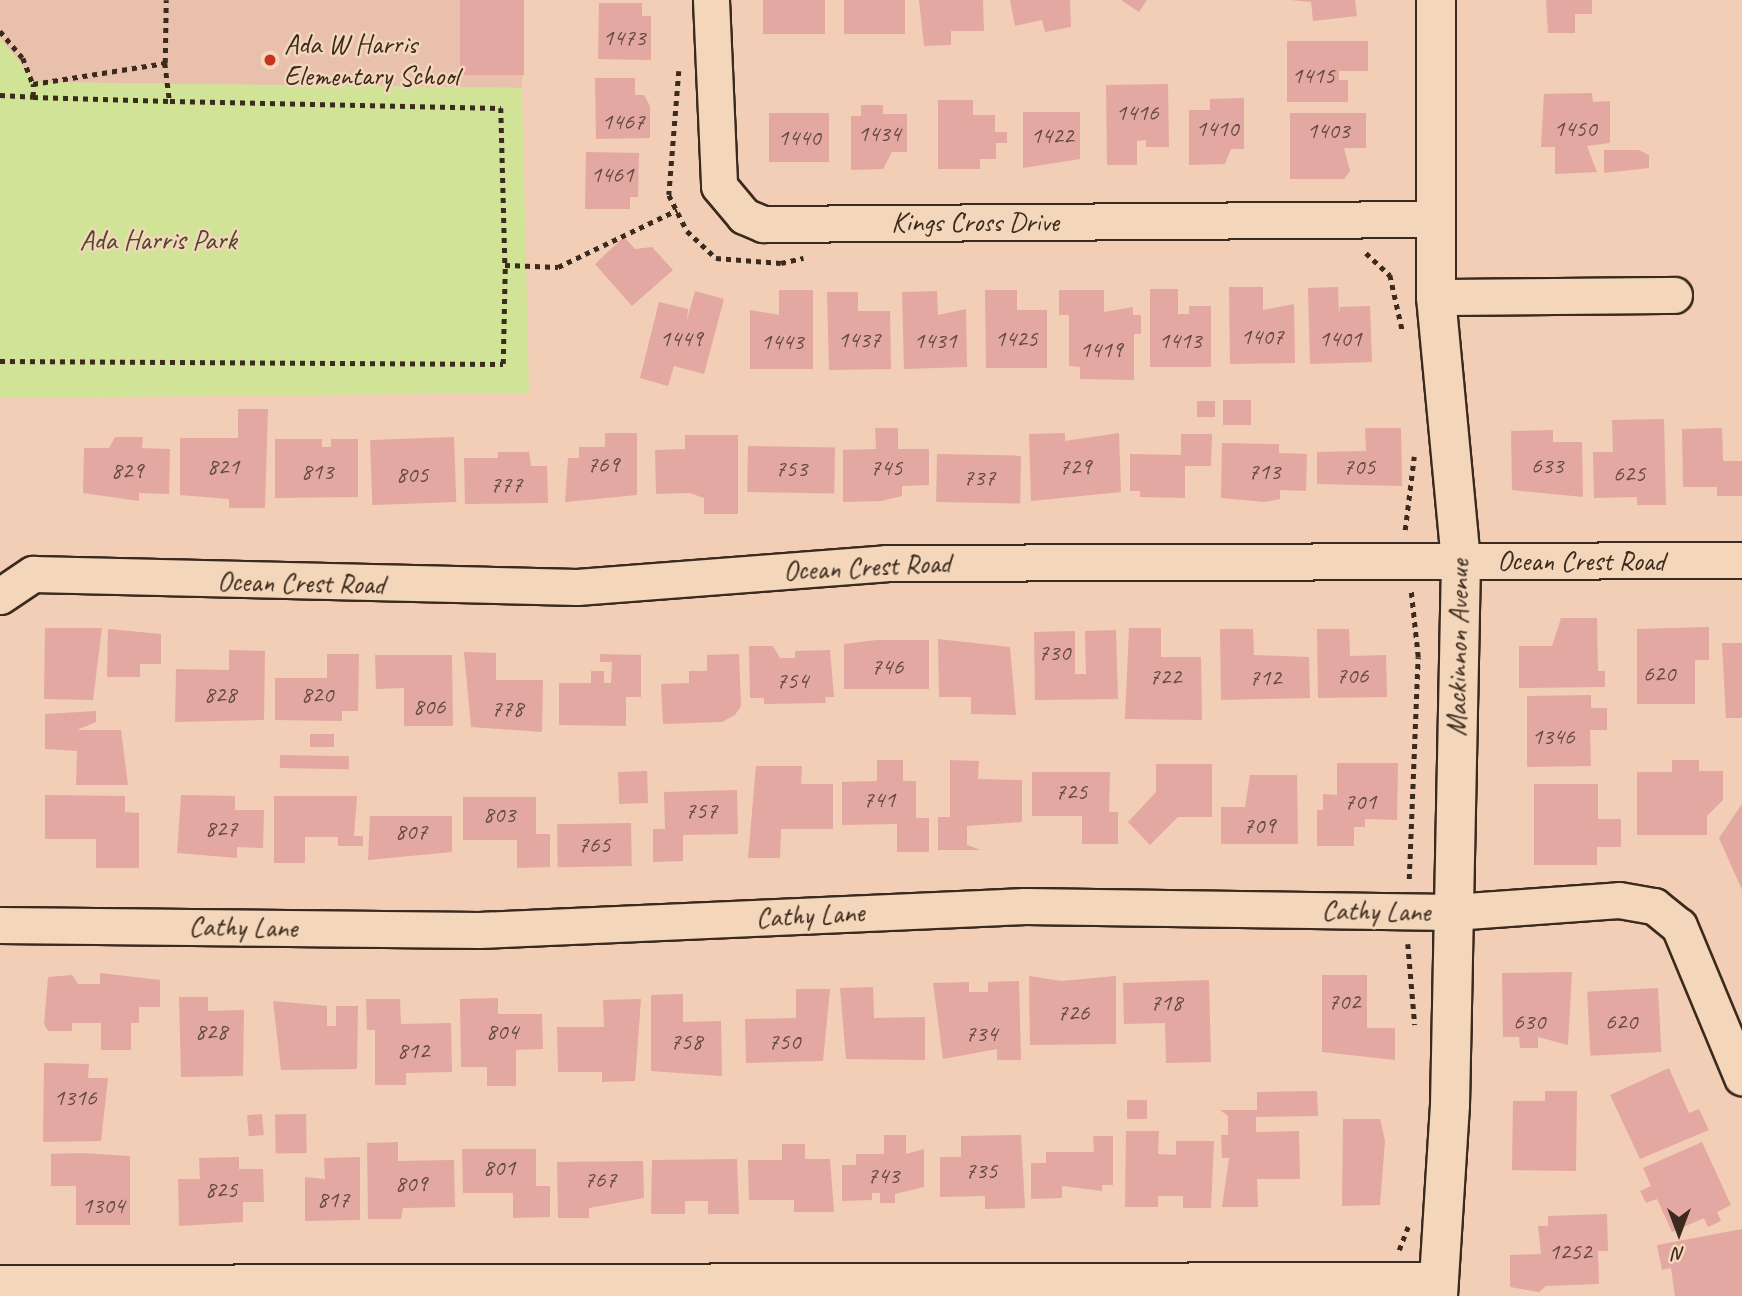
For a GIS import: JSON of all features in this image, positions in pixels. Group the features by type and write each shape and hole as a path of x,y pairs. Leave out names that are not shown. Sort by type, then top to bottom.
{"street":[{"name":"Kings Cross Drive","path":"711,0 719,186 744,216 763,224 1433,219"},
{"name":"Mackinnon Avenue","path":"1436,0 1433,219 1436,297 1461,562 1453,912 1438,1288"},
{"path":"1436,297 1674,295"},
{"name":"Ocean Crest Road","path":"0,596 33,574 577,587 886,563 1742,560"},
{"name":"Cathy Lane","path":"0,925 479,930 1025,906 1453,912 1619,900 1654,906 1679,926 1742,1077"},
{"path":"0,1283 745,1290 1438,1288"}],"path":[{"path":"166,0 165,63 170,101"},
{"path":"0,31 23,58 33,83 33,97"},
{"path":"33,83 165,63"},
{"path":"505,265 558,267 677,210 669,195 679,67"},
{"path":"0,95 501,108 505,265 503,364 0,361"},
{"path":"1390,275 1405,341"},
{"path":"1404,525 1413,501 1415,442"}],"shaded area":[{"name":"Ada W Harris Elementary School","path":"0,0 523,0 522,88 36,82 0,38"}],"green space":[{"name":"Ada Harris Park","path":"0,38 36,82 522,88 529,393 0,398"}],"building":[{"path":"460,0 524,0 524,75 460,75"},
{"path":"763,0 825,0 825,34 763,34"},
{"path":"844,0 905,0 905,34 844,34"},
{"path":"919,0 983,0 984,31 951,31 951,45 924,46"},
{"path":"1010,0 1070,0 1071,27 1045,32 1042,20 1015,26"},
{"path":"1121,0 1147,0 1139,12"},
{"path":"1291,0 1355,0 1357,16 1313,21 1311,2"},
{"path":"1546,0 1592,0 1592,14 1575,14 1575,33 1548,33"},
{"path":"599,3 642,3 642,16 651,16 651,60 598,59"},
{"path":"1287,41 1368,41 1368,71 1339,71 1339,80 1348,80 1348,102 1287,102"},
{"path":"595,78 635,78 635,95 644,95 650,106 650,138 596,139"},
{"path":"1168,84 1169,147 1146,147 1146,140 1137,141 1137,165 1107,165 1106,85"},
{"path":"1592,93 1593,102 1610,101 1610,143 1587,146 1597,172 1555,174 1555,147 1541,147 1544,94"},
{"path":"1244,98 1244,149 1231,149 1225,164 1189,165 1189,110 1210,110 1210,99"},
{"path":"938,100 973,100 973,115 995,115 995,132 1007,132 1007,143 996,143 996,159 980,159 980,169 938,169"},
{"path":"861,105 883,105 883,114 907,114 907,152 892,152 883,169 851,170 851,116 861,116"},
{"path":"1023,112 1080,112 1080,159 1023,168"},
{"path":"769,113 829,113 829,162 769,162"},
{"path":"1290,113 1366,113 1366,148 1344,148 1350,171 1344,179 1290,179"},
{"path":"1604,150 1639,150 1649,155 1649,168 1604,173"},
{"path":"586,152 639,153 638,197 630,197 630,209 585,209"},
{"path":"624,237 635,249 652,247 673,270 632,306 595,264"},
{"path":"1229,287 1263,287 1263,310 1294,304 1295,363 1230,364"},
{"path":"1338,287 1339,315 1340,307 1370,306 1372,362 1310,364 1308,288"},
{"path":"1150,289 1178,289 1178,314 1189,314 1189,306 1211,306 1211,367 1150,367"},
{"path":"779,290 813,290 813,369 750,369 750,310 779,315"},
{"path":"985,290 1017,290 1017,310 1047,310 1047,368 986,368"},
{"path":"1059,290 1104,290 1104,312 1133,307 1133,315 1141,315 1141,334 1134,334 1134,380 1080,379 1080,367 1069,366 1069,315 1059,315"},
{"path":"695,291 724,299 704,374 674,366 668,386 640,378 659,302 688,309 687,320"},
{"path":"937,291 938,315 966,309 967,367 904,369 902,292"},
{"path":"827,292 858,292 858,311 890,311 891,369 829,370"},
{"path":"1223,400 1251,400 1251,425 1223,425"},
{"path":"1197,401 1215,401 1215,417 1197,417"},
{"path":"238,409 268,409 265,508 229,508 229,499 180,495 180,438 238,438"},
{"path":"1664,419 1666,505 1637,505 1637,497 1594,498 1593,452 1613,452 1612,420"},
{"path":"875,428 898,428 898,449 929,449 929,485 902,486 902,496 881,501 843,502 843,450 876,449"},
{"path":"1365,428 1401,428 1402,486 1317,484 1317,452 1366,451"},
{"path":"1722,428 1723,461 1742,461 1742,496 1717,496 1717,487 1683,487 1682,429"},
{"path":"1553,430 1553,442 1582,442 1583,497 1512,490 1511,431"},
{"path":"605,433 637,433 637,495 565,502 568,458 579,458 579,447 605,447"},
{"path":"1065,433 1065,441 1119,433 1121,492 1031,501 1029,434"},
{"path":"1181,434 1212,434 1211,466 1185,466 1185,498 1140,497 1140,491 1130,491 1130,454 1181,455"},
{"path":"685,435 738,435 738,514 704,514 704,498 690,493 656,494 655,450 685,449"},
{"path":"115,437 143,437 142,448 170,449 169,494 139,493 139,501 83,493 84,448 109,448"},
{"path":"454,437 456,502 372,505 370,440"},
{"path":"275,439 322,439 322,447 331,447 331,439 358,439 358,497 275,498"},
{"path":"1222,443 1279,444 1279,453 1307,454 1306,491 1280,490 1280,499 1265,502 1221,498"},
{"path":"748,446 835,448 834,494 747,492"},
{"path":"498,452 529,452 531,466 547,466 548,503 465,504 464,458 498,458"},
{"path":"937,454 1021,455 1020,503 936,502"},
{"path":"1561,618 1597,618 1598,671 1605,671 1605,687 1519,688 1519,646 1552,646"},
{"path":"1709,627 1709,660 1695,660 1695,704 1637,704 1637,629"},
{"path":"45,628 102,628 93,700 44,699"},
{"path":"1129,628 1161,628 1161,657 1201,657 1202,720 1125,719"},
{"path":"108,629 161,634 161,664 140,664 140,677 107,677"},
{"path":"1220,629 1253,629 1254,655 1309,657 1310,698 1221,700"},
{"path":"1317,629 1349,629 1350,656 1386,655 1387,697 1318,698"},
{"path":"1116,630 1118,699 1035,700 1034,632 1075,631 1075,674 1086,674 1085,631"},
{"path":"938,639 1010,647 1016,715 971,714 971,697 939,697"},
{"path":"877,640 929,640 929,689 844,689 844,644"},
{"path":"1722,643 1742,643 1742,718 1726,718"},
{"path":"749,646 773,646 780,658 795,658 795,651 830,650 834,697 825,697 826,703 764,704 764,698 750,698"},
{"path":"229,650 265,651 264,720 175,722 176,669 229,670"},
{"path":"464,652 496,653 496,680 543,680 542,732 471,727"},
{"path":"327,654 359,654 358,711 342,711 342,721 275,720 275,678 327,678"},
{"path":"600,654 641,655 641,697 626,697 626,726 559,725 559,683 591,683 591,671 604,671 604,683 611,683 612,662 600,662"},
{"path":"739,654 741,706 735,715 722,722 663,724 661,684 689,683 689,671 707,671 707,655"},
{"path":"375,655 452,655 453,726 404,726 404,688 376,689"},
{"path":"1591,695 1591,708 1607,708 1607,730 1590,730 1591,766 1527,767 1527,696"},
{"path":"96,711 96,722 77,730 121,730 128,785 76,785 77,751 45,749 45,714"},
{"path":"310,734 334,734 334,747 310,747"},
{"path":"280,755 349,756 349,769 280,768"},
{"path":"877,760 903,760 903,781 916,781 916,818 929,818 929,852 897,852 897,824 842,825 842,782 877,781"},
{"path":"950,760 979,761 978,779 1022,780 1022,822 967,826 967,845 981,850 938,850 938,817 950,817"},
{"path":"1672,760 1699,760 1699,771 1723,771 1723,800 1707,816 1707,835 1637,835 1637,772 1672,772"},
{"path":"1337,763 1398,763 1397,820 1365,819 1365,827 1354,827 1354,846 1317,846 1317,810 1323,810 1323,794 1337,795"},
{"path":"1156,764 1212,764 1212,817 1178,817 1150,845 1128,822 1156,792"},
{"path":"756,766 802,766 801,784 833,784 833,829 781,829 780,858 748,858"},
{"path":"647,771 648,803 619,804 618,772"},
{"path":"1032,772 1110,772 1109,812 1118,812 1118,844 1082,844 1082,816 1032,816"},
{"path":"1250,775 1297,775 1298,844 1221,844 1221,807 1245,807"},
{"path":"1534,784 1598,784 1598,819 1621,819 1621,847 1597,847 1597,865 1534,865"},
{"path":"737,790 738,834 683,835 683,861 653,862 653,829 665,829 664,792"},
{"path":"45,795 125,796 125,812 139,813 139,868 96,868 96,839 45,839"},
{"path":"181,795 235,796 235,810 264,810 263,848 237,847 237,858 177,853"},
{"path":"274,796 357,796 354,836 363,836 363,846 338,846 338,837 305,837 305,863 274,863"},
{"path":"463,797 536,797 536,834 550,834 550,867 517,868 517,840 463,840"},
{"path":"1742,804 1742,890 1719,838"},
{"path":"370,816 452,816 452,852 368,860"},
{"path":"631,823 632,866 558,867 557,824"},
{"path":"1572,972 1568,1045 1538,1037 1538,1048 1520,1048 1519,1037 1503,1037 1502,973"},
{"path":"100,973 160,980 160,1007 139,1007 139,1023 131,1023 131,1050 101,1050 101,1023 72,1023 72,1031 48,1031 44,1024 48,977 72,975 78,984 100,984"},
{"path":"1322,975 1367,975 1367,1028 1395,1028 1395,1060 1322,1052"},
{"path":"1029,976 1061,981 1116,976 1116,1044 1030,1045"},
{"path":"1209,980 1211,1062 1166,1063 1165,1023 1124,1024 1123,983"},
{"path":"1019,981 1021,1060 997,1060 997,1049 943,1059 933,983 969,982 969,992 988,992 988,982"},
{"path":"873,987 874,1018 925,1017 925,1060 846,1059 840,988"},
{"path":"1658,988 1661,1052 1590,1056 1587,992"},
{"path":"796,989 830,989 823,1061 746,1063 745,1019 796,1018"},
{"path":"683,994 683,1022 721,1021 722,1076 651,1071 651,995"},
{"path":"179,997 208,997 208,1011 244,1010 243,1076 181,1077"},
{"path":"498,998 498,1014 542,1014 543,1049 516,1050 516,1086 487,1086 487,1067 461,1067 460,999"},
{"path":"366,999 400,999 401,1024 451,1023 452,1072 406,1073 406,1085 375,1085 375,1030 367,1030"},
{"path":"641,999 635,1081 602,1082 602,1072 558,1072 557,1027 604,1027 603,1000"},
{"path":"273,1001 327,1006 327,1026 336,1026 336,1006 358,1006 357,1069 281,1070"},
{"path":"44,1063 89,1064 88,1078 108,1078 101,1141 43,1142"},
{"path":"1669,1068 1689,1113 1699,1109 1709,1130 1640,1159 1610,1095"},
{"path":"1317,1091 1318,1116 1256,1117 1256,1132 1299,1131 1300,1179 1257,1179 1258,1207 1222,1207 1229,1158 1222,1158 1221,1135 1228,1135 1228,1116 1220,1110 1257,1110 1257,1092"},
{"path":"1545,1091 1577,1091 1576,1171 1512,1170 1513,1101 1545,1101"},
{"path":"1127,1100 1147,1100 1147,1119 1127,1119"},
{"path":"262,1114 264,1135 249,1136 247,1115"},
{"path":"306,1114 307,1153 276,1154 275,1115"},
{"path":"1343,1119 1380,1119 1385,1141 1380,1205 1342,1206"},
{"path":"1126,1131 1159,1131 1158,1154 1176,1155 1176,1141 1214,1141 1211,1208 1183,1208 1183,1196 1158,1196 1158,1207 1125,1207"},
{"path":"884,1135 906,1135 906,1154 924,1149 924,1187 895,1194 895,1203 880,1203 880,1193 872,1193 872,1200 842,1201 842,1165 856,1165 856,1154 884,1154"},
{"path":"1021,1135 1025,1208 985,1209 985,1196 940,1197 940,1157 961,1157 961,1136"},
{"path":"1093,1136 1113,1136 1113,1185 1102,1185 1102,1191 1062,1186 1062,1198 1031,1199 1031,1163 1046,1163 1046,1152 1094,1152"},
{"path":"398,1142 398,1161 454,1160 455,1207 403,1208 401,1219 368,1219 367,1143"},
{"path":"1702,1142 1731,1205 1717,1212 1721,1221 1708,1227 1704,1218 1672,1232 1657,1199 1646,1203 1640,1191 1651,1186 1643,1168"},
{"path":"782,1144 805,1144 805,1159 830,1159 834,1212 794,1212 794,1200 749,1200 748,1160 782,1160"},
{"path":"462,1149 536,1149 536,1186 550,1186 550,1217 513,1218 513,1193 463,1193"},
{"path":"51,1154 130,1156 130,1225 76,1225 76,1186 51,1186"},
{"path":"239,1157 239,1169 263,1169 264,1202 243,1202 243,1222 179,1226 178,1179 200,1179 199,1158"},
{"path":"360,1157 360,1220 305,1221 305,1177 325,1179 324,1158"},
{"path":"737,1159 739,1214 708,1214 708,1201 685,1201 685,1214 651,1214 652,1160"},
{"path":"643,1161 644,1198 589,1208 589,1218 558,1218 557,1162"},
{"path":"1607,1214 1608,1251 1598,1251 1599,1284 1546,1286 1539,1292 1510,1287 1510,1255 1541,1254 1538,1226 1548,1226 1548,1216"},
{"path":"1742,1229 1742,1296 1675,1296 1671,1268 1662,1270 1657,1245"}],"place":[{"name":"Ada W Harris Elementary School","path":"270,60"}]}
